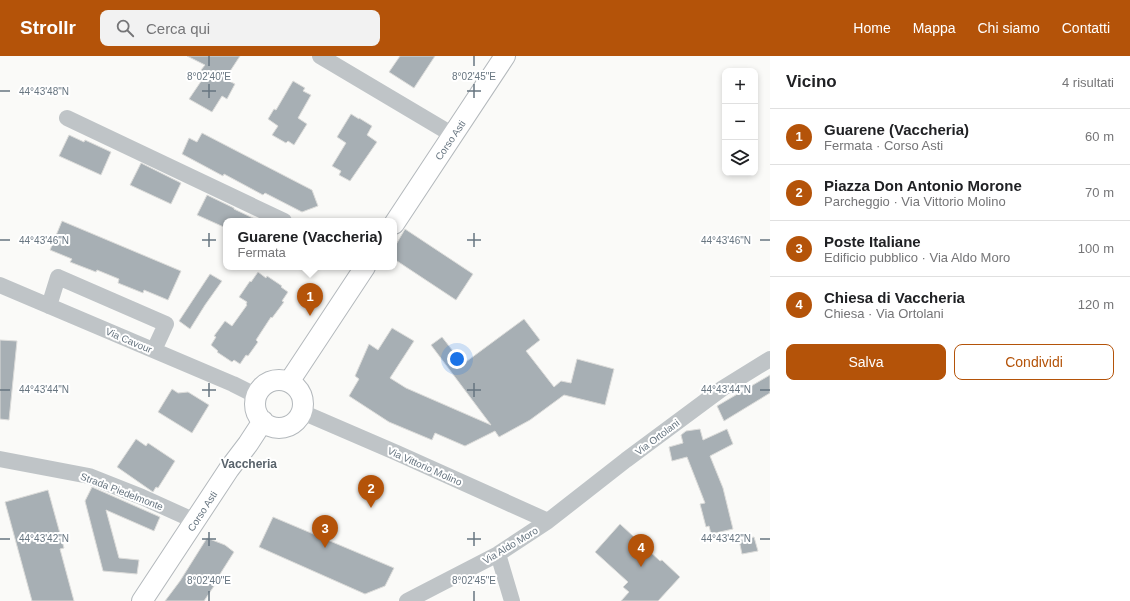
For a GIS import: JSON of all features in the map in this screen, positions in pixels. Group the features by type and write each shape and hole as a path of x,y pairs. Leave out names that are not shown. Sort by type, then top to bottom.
{"main road":[{"name":"Corso Asti","path":"397,219 505,56"},
{"path":"289,382 363,270"},
{"path":"281,380 289,382 300,391 303,405 302,412 292,424 285,427 270,425 263,421 259,416 256,409 257,396 266,384 281,380"},
{"name":"Corso Asti","path":"142,601 263,421"}],"street":[{"path":"320,56 453,135"},
{"path":"67,118 278,218"},
{"path":"49,306 58,277 166,324 154,350"},
{"name":"Via Cavour","path":"0,285 233,384 257,396"},
{"name":"Via Ortolani","path":"548,522 626,460 723,388 770,359"},
{"name":"Via Vittorio Molino","path":"302,412 397,453 548,522"},
{"name":"Strada Piedelmonte","path":"0,458 89,476 142,496 195,522"},
{"name":"Via Aldo Moro","path":"407,601 498,554 548,522"},
{"path":"498,554 512,601"}],"building":[{"path":"187,56 240,56 225,79 235,84 227,99 222,96 212,112 189,99 206,74 201,70 205,65"},
{"path":"400,56 435,56 414,88 389,72"},
{"path":"293,81 305,88 303,91 311,95 298,118 307,124 294,145 288,141 286,143 272,135 278,126 268,119 274,109 276,110"},
{"path":"351,114 372,126 367,135 377,142 350,181 339,175 341,171 332,166 346,143 337,137"},
{"path":"202,133 312,190 318,206 302,212 265,193 263,195 224,174 223,176 182,154 189,138 197,142"},
{"path":"69,135 84,142 85,140 111,152 101,175 59,156"},
{"path":"141,163 181,183 171,204 130,185"},
{"path":"207,195 253,218 223,218 223,227 197,215"},
{"path":"62,221 181,271 168,300 144,290 143,293 118,283 119,279 97,270 96,272 70,262 72,259 50,250"},
{"path":"405,229 473,274 456,300 397,261 397,243"},
{"path":"258,272 282,286 281,287 288,292 282,301 284,302 272,318 271,317 256,340 258,342 240,364 234,360 232,362 217,352 218,351 211,345 216,337 214,336 225,321 232,326 247,305 247,302 239,297"},
{"path":"210,274 222,281 190,329 179,321"},
{"path":"524,319 540,340 526,351 554,387 561,381 571,383 577,359 614,369 605,405 564,395 530,420 499,437 495,431 465,446 435,433 432,440 389,422 349,396 359,379 355,376 369,344 378,350 392,328 414,341 390,378 406,388 491,425 431,345 442,337 463,364"},
{"path":"0,340 17,341 9,420 0,419"},
{"path":"770,375 770,393 724,421 717,406"},
{"path":"172,389 178,393 188,392 209,405 192,433 158,412"},
{"path":"700,429 703,440 727,429 733,444 710,456 723,488 733,529 711,534 709,526 706,527 700,504 705,503 687,457 672,461 669,447 683,443 681,435 686,431"},
{"path":"136,439 146,446 148,443 175,461 158,488 156,487 153,492 117,467"},
{"path":"92,487 160,517 154,531 106,510 119,558 139,560 137,574 103,571 85,501"},
{"path":"48,490 64,548 60,549 74,601 32,601 5,502"},
{"path":"273,517 394,568 385,586 365,594 259,547"},
{"path":"620,524 660,561 662,560 680,577 658,601 621,601 629,592 623,587 628,582 595,552"},
{"path":"754,537 758,551 742,554 739,540"},
{"path":"207,538 225,545 234,552 204,601 165,601 180,581"}],"place":[{"name":"Guarene (Vaccheria)","path":"310,316"},
{"name":"Piazza Don Antonio Morone","path":"371,508"},
{"name":"Poste Italiane","path":"325,548"},
{"name":"Chiesa di Vaccheria","path":"641,567"}],"district":[{"name":"Vaccheria","path":"249,464"}]}
